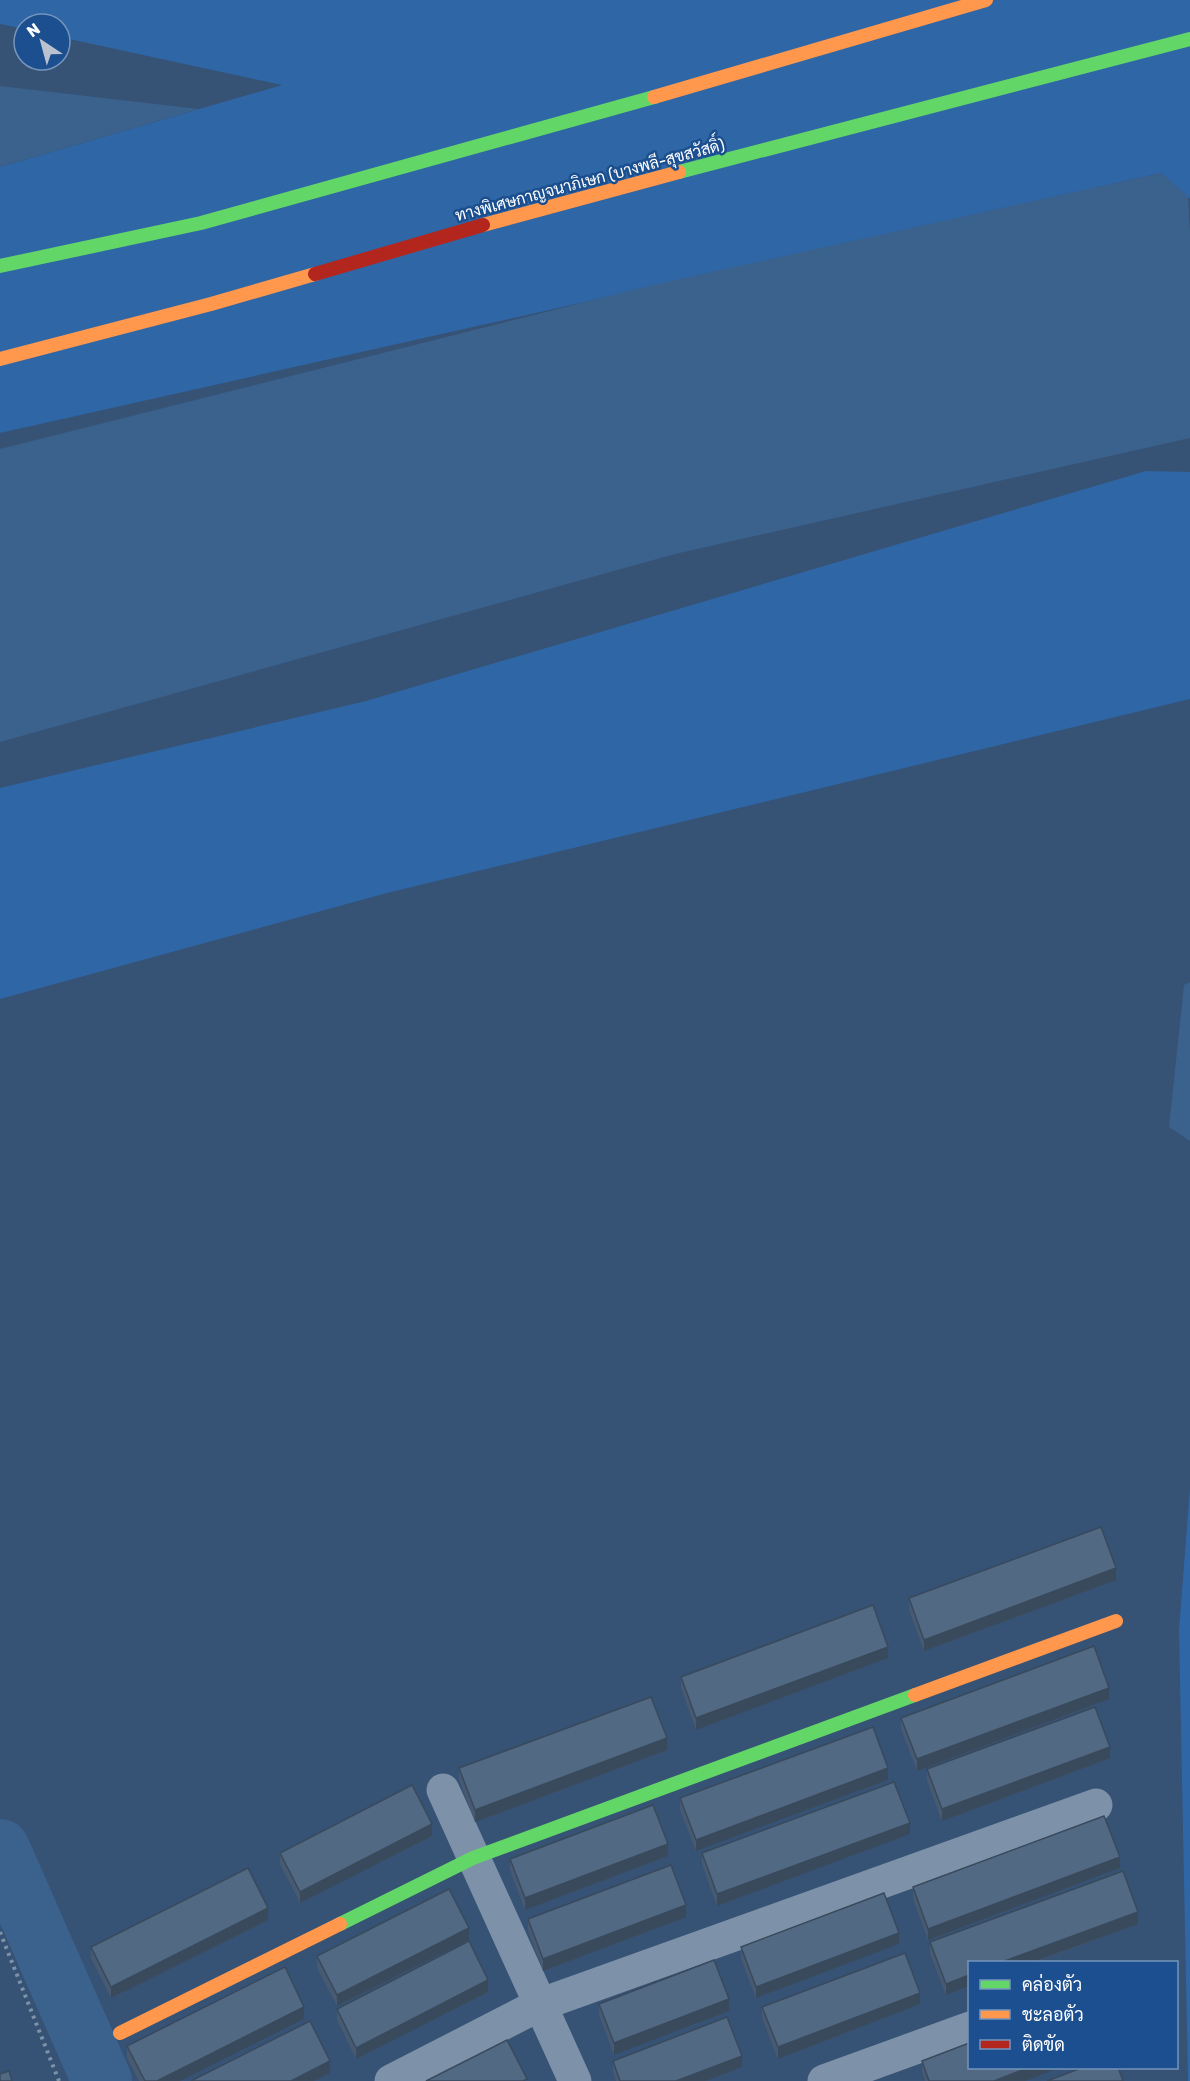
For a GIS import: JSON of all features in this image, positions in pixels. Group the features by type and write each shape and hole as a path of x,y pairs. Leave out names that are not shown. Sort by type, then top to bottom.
{"main road":[{"path":"0,266 201,223 542,129 986,0"},
{"name":"ทางพิเศษกาญจนาภิเษก (บางพลี-สุขสวัสดิ์)","path":"0,359 211,304 560,203 1190,39"},
{"path":"120,2033 473,1858 1116,1621"}],"street":[{"path":"443,1790 575,2081"},
{"path":"391,2081 539,2005 1096,1804"},
{"path":"824,2081 968,2028"}],"path":[{"path":"0,1932 58,2081"}],"shaded area":[{"path":"0,0 1190,0 1190,199 1161,173 0,433 0,167 282,85 72,40 72,12 12,12 12,26 0,24"},
{"path":"0,86 199,109 0,167"},
{"path":"1161,173 1188,196 1190,438 675,554 0,742 0,449 653,285"},
{"path":"1146,471 1190,472 1190,699 387,893 0,999 0,788 366,701"},
{"path":"1190,982 1190,1141 1169,1127 1184,985"},
{"path":"1190,1487 1190,2081 1188,2081 1179,1630"}],"building":[{"path":"1101,1527 1116,1568 924,1640 909,1598"},
{"path":"873,1605 888,1647 696,1718 681,1677"},
{"path":"1094,1646 1109,1688 917,1759 901,1718"},
{"path":"651,1697 667,1738 475,1810 459,1768"},
{"path":"1095,1707 1110,1747 942,1809 927,1769"},
{"path":"873,1727 888,1768 696,1840 680,1798"},
{"path":"894,1782 910,1823 717,1894 702,1853"},
{"path":"412,1785 432,1824 300,1892 280,1853"},
{"path":"653,1805 668,1844 525,1898 510,1859"},
{"path":"1104,1816 1120,1857 928,1929 913,1887"},
{"path":"671,1865 686,1905 543,1959 528,1919"},
{"path":"248,1868 268,1908 111,1987 91,1947"},
{"path":"1123,1871 1138,1912 1005,1961 968,1961 968,1975 946,1984 930,1942"},
{"path":"449,1889 469,1928 337,1995 317,1956"},
{"path":"884,1893 899,1933 756,1987 741,1947"},
{"path":"469,1941 488,1980 356,2048 337,2009"},
{"path":"905,1953 920,1993 778,2047 762,2007"},
{"path":"714,1960 729,1999 614,2043 599,2004"},
{"path":"285,1967 304,2007 157,2081 145,2081 127,2046"},
{"path":"727,2017 742,2056 676,2081 620,2081 613,2061"},
{"path":"310,2021 330,2061 291,2081 191,2081"},
{"path":"507,2040 527,2079 523,2081 426,2081"},
{"path":"968,2043 968,2069 1025,2069 994,2081 929,2081 922,2061"},
{"path":"1079,2069 1119,2069 1123,2081 1047,2081"},
{"path":"9,2071 12,2081 0,2081 0,2074"}],"waterway":[{"path":"0,1849 102,2081"}],"traffic: fast":[{"path":"679,172 1190,39"},
{"path":"0,266 201,223 654,97"},
{"path":"340,1924 473,1858 915,1695"}],"traffic: slow":[{"path":"654,97 986,0"},
{"path":"483,225 679,172"},
{"path":"0,359 211,304 315,274"},
{"path":"915,1695 1116,1621"},
{"path":"120,2033 340,1924"}],"traffic: jam":[{"path":"315,274 483,225"}]}
